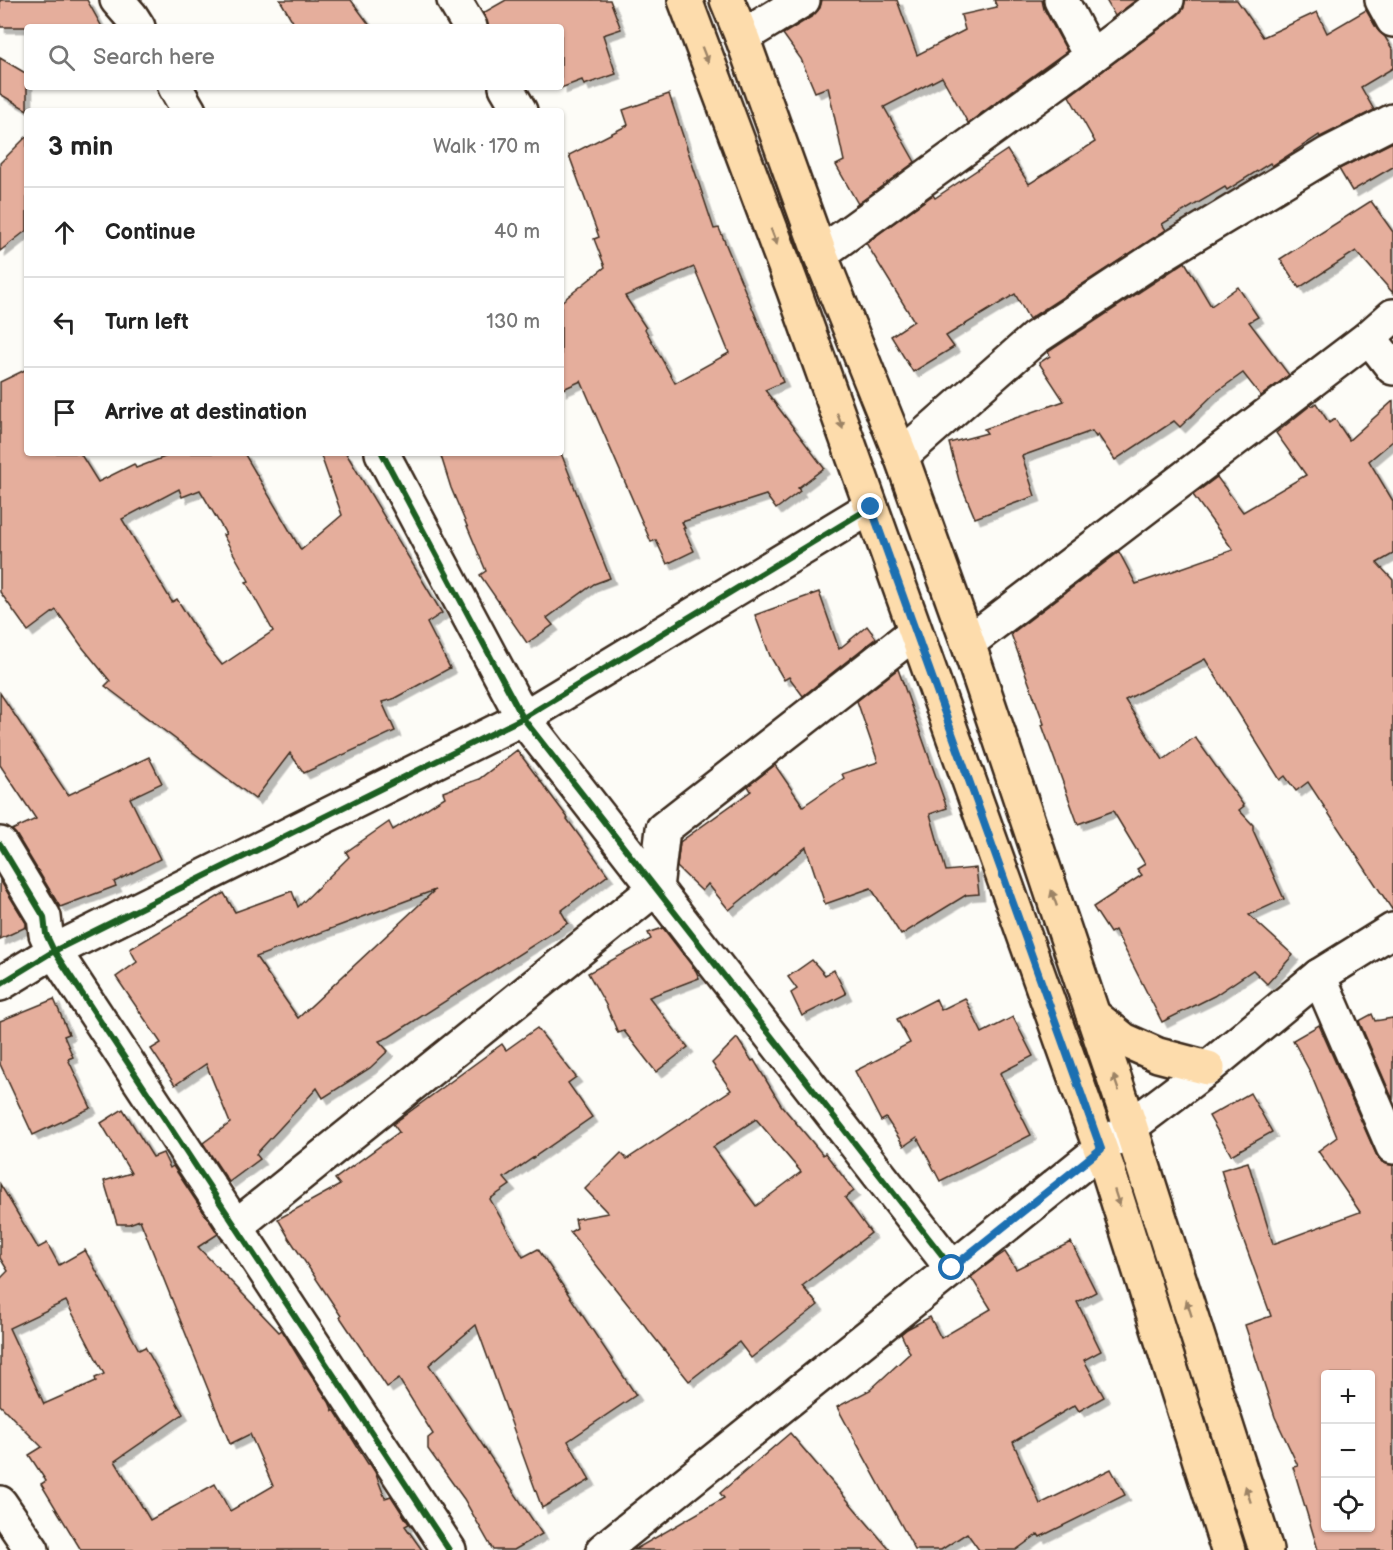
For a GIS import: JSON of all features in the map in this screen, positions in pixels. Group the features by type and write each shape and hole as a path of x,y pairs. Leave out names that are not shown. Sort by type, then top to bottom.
{"main road":[{"path":"685,0 789,277 1101,1149 1228,1550"},
{"path":"727,0 820,254 901,456 968,643 1131,1128 1266,1550"},
{"path":"1093,1015 1124,1040 1158,1055 1208,1068"}],"street":[{"path":"117,0 136,24"},
{"path":"454,0 468,24"},
{"path":"742,37 803,0"},
{"path":"1060,0 1091,57"},
{"path":"820,254 1167,0"},
{"path":"1382,0 1393,20"},
{"path":"177,90 187,108"},
{"path":"508,90 518,108"},
{"path":"901,456 1035,338 1158,256 1328,154 1393,121"},
{"path":"968,643 1369,337 1393,316"},
{"path":"1369,337 1393,368"},
{"path":"384,456 523,718 952,1268"},
{"path":"0,984 54,951 523,718 871,507"},
{"path":"235,1227 656,888 663,829 915,632"},
{"path":"0,844 44,917 46,934 54,951 449,1550"},
{"path":"603,1550 1101,1149 1208,1068 1319,976 1393,930"},
{"path":"1319,976 1393,1147"},
{"path":"0,1503 32,1550"}],"building":[{"path":"0,0 87,0 100,24 24,24 24,27 0,27"},
{"path":"280,0 351,0 369,24 294,24"},
{"path":"506,0 610,0 621,29 603,35 616,74 584,85 582,80 564,87 564,24 488,24 483,13"},
{"path":"822,0 897,0 917,55 965,30 961,15 997,7 994,0 1042,0 1044,9 1067,51 968,123 942,77 884,107 915,162 858,204 836,165 844,161 828,87 815,92 801,59 783,34 813,16 820,8"},
{"path":"1106,0 1136,0 1115,16"},
{"path":"1185,0 1237,0 1263,37 1317,12 1327,33 1366,10 1393,50 1393,68 1361,87 1374,110 1320,137 1319,135 1272,166 1270,163 1227,190 1225,187 1162,224 1166,230 1029,319 1015,294 946,336 954,347 913,372 891,336 914,321 866,243 933,195 935,198 1007,150 1029,184 1095,142 1069,96 1178,15 1184,8"},
{"path":"0,58 24,72 27,108 0,94"},
{"path":"669,94 714,229 719,228 783,382 765,390 824,468 798,488 800,491 776,509 766,495 682,522 694,551 667,564 656,540 651,542 581,381 564,389 564,300 605,267 594,239 599,237 569,155 628,125 623,110","holes":["694,267 729,353 675,383 646,328 625,296"]},
{"path":"24,139 24,232 0,251 0,163"},
{"path":"1393,142 1393,167 1352,191 1339,169"},
{"path":"1371,201 1393,232 1393,293 1356,251 1299,288 1280,259"},
{"path":"1185,262 1211,306 1238,287 1258,317 1249,322 1289,375 1261,396 1243,373 1215,393 1180,427 1174,421 1115,460 1098,435 1096,437 1092,431 1022,456 1035,496 975,518 959,480 949,443 987,433 984,429 1064,401 1039,363 1050,356 1048,352"},
{"path":"24,370 24,456 82,456 98,482 134,464 136,468 167,456 246,456 301,550 342,515 321,456 348,456 442,613 427,623 450,668 393,699 382,702 395,731 304,773 290,753 255,799 105,686 110,681 56,610 28,631 0,592 0,382","holes":["179,489 182,497 200,490 226,534 223,535 249,581 246,582 273,631 222,665 206,645 177,599 172,602 122,519"]},
{"path":"1393,401 1393,441 1369,461 1393,501 1393,554 1377,563 1393,580 1393,911 1308,782 1296,791 1285,776 1280,780 1205,659 1125,700 1163,760 1195,737 1244,806 1239,810 1253,825 1253,830 1284,899 1249,915 1293,955 1267,984 1253,970 1214,996 1162,1022 1115,930 1110,933 1093,907 1142,875 1137,869 1145,864 1113,811 1078,824 1011,634 1119,552 1136,584 1233,550 1193,495 1217,477 1243,512 1306,475 1276,433 1311,405 1316,403 1329,423 1335,419 1349,440"},
{"path":"441,456 562,456 610,578 594,584 547,618 553,625 527,643 480,575 486,571 451,488"},
{"path":"819,592 839,649 867,626 876,638 803,696 789,677 784,680 770,656 755,615"},
{"path":"898,669 947,808 930,814 946,871 976,868 979,894 966,895 901,935 871,888 825,904 806,847 729,910 708,884 702,891 677,867 680,842 751,791 748,786 775,765 803,806 844,778 842,774 878,762 857,701"},
{"path":"0,693 68,795 149,757 162,783 130,798 160,859 114,882 116,886 60,907 12,830 36,819 0,765"},
{"path":"517,750 608,875 561,911 568,923 389,1037 379,1041 388,1051 370,1068 323,1098 317,1088 256,1154 260,1159 229,1182 203,1143 230,1123 206,1064 175,1085 151,1049 161,1043 116,977 137,962 130,949 224,893 235,912 292,891 298,907 349,857 346,852 389,822 393,830 445,797 443,792 479,779","holes":["435,890 298,1018 256,957"]},
{"path":"0,880 26,923 26,927 0,939"},
{"path":"663,928 699,978 649,997 688,1047 656,1072 624,1031 618,1033 588,973 651,939 648,933"},
{"path":"812,960 825,975 834,970 846,994 802,1016 791,993 797,989 788,977"},
{"path":"965,998 982,1033 1013,1017 1033,1056 1000,1073 1031,1135 940,1181 917,1137 904,1146 886,1118 881,1121 855,1071 910,1043 897,1019 936,999 941,1010"},
{"path":"54,999 69,1034 64,1036 73,1057 68,1059 91,1108 33,1135 0,1064 0,1021"},
{"path":"1372,1014 1375,1021 1393,1018 1393,1100 1359,1021"},
{"path":"1319,1025 1376,1154 1382,1162 1393,1165 1393,1550 1318,1550 1293,1467 1298,1466 1275,1417 1245,1325 1271,1316 1221,1170 1248,1162 1273,1244 1360,1212 1318,1151 1337,1137 1309,1070 1293,1040"},
{"path":"537,1028 576,1077 568,1083 592,1117 504,1178 510,1185 490,1199 523,1257 538,1249 636,1395 568,1441 590,1480 542,1508 476,1325 429,1365 542,1534 514,1550 493,1550 464,1499 428,1449 428,1438 433,1434 399,1379 387,1387 278,1219 340,1185 335,1179 399,1132 393,1124 502,1044 506,1050"},
{"path":"737,1038 752,1061 754,1060 781,1105 823,1155 825,1153 854,1191 845,1198 871,1233 802,1286 818,1305 751,1358 739,1342 689,1381 570,1232 577,1228 575,1219 608,1213 585,1189 621,1153 627,1159 731,1090 712,1063","holes":["756,1119 801,1172 756,1206 713,1147"]},
{"path":"1250,1093 1272,1132 1231,1155 1209,1116"},
{"path":"123,1109 153,1157 163,1153 170,1168 173,1166 218,1234 198,1247 279,1332 282,1330 375,1472 385,1498 391,1496 409,1524 405,1526 422,1550 81,1550 41,1484 46,1481 29,1455 42,1447 0,1405 0,1279 8,1271 0,1258 0,1184 38,1248 47,1243 59,1265 85,1250 139,1350 145,1347 183,1414 115,1461 150,1520 215,1484 230,1511 273,1486 250,1434 230,1444 140,1220 129,1224 117,1224 104,1181 131,1173 101,1123","holes":["66,1301 104,1374 95,1378 96,1381 44,1404 9,1328"]},
{"path":"1071,1242 1096,1292 1077,1302 1101,1351 1084,1360 1104,1397 1079,1411 1075,1405 1013,1442 1040,1504 1111,1469 1125,1495 1040,1537 1038,1534 1016,1550 979,1550 967,1533 941,1550 915,1550 837,1407 870,1390 910,1353 901,1334 907,1329 930,1317 941,1338 991,1309 971,1277 996,1258 1005,1252 1016,1269"},
{"path":"790,1433 890,1550 634,1550 724,1498 720,1493"}],"cycle path":[{"path":"384,456 523,718 952,1268"},
{"path":"0,984 54,951 523,718 871,507"},
{"path":"0,844 44,917 46,934 54,951 449,1550"}],"route":[{"path":"871,507 1101,1149 952,1268"}]}
